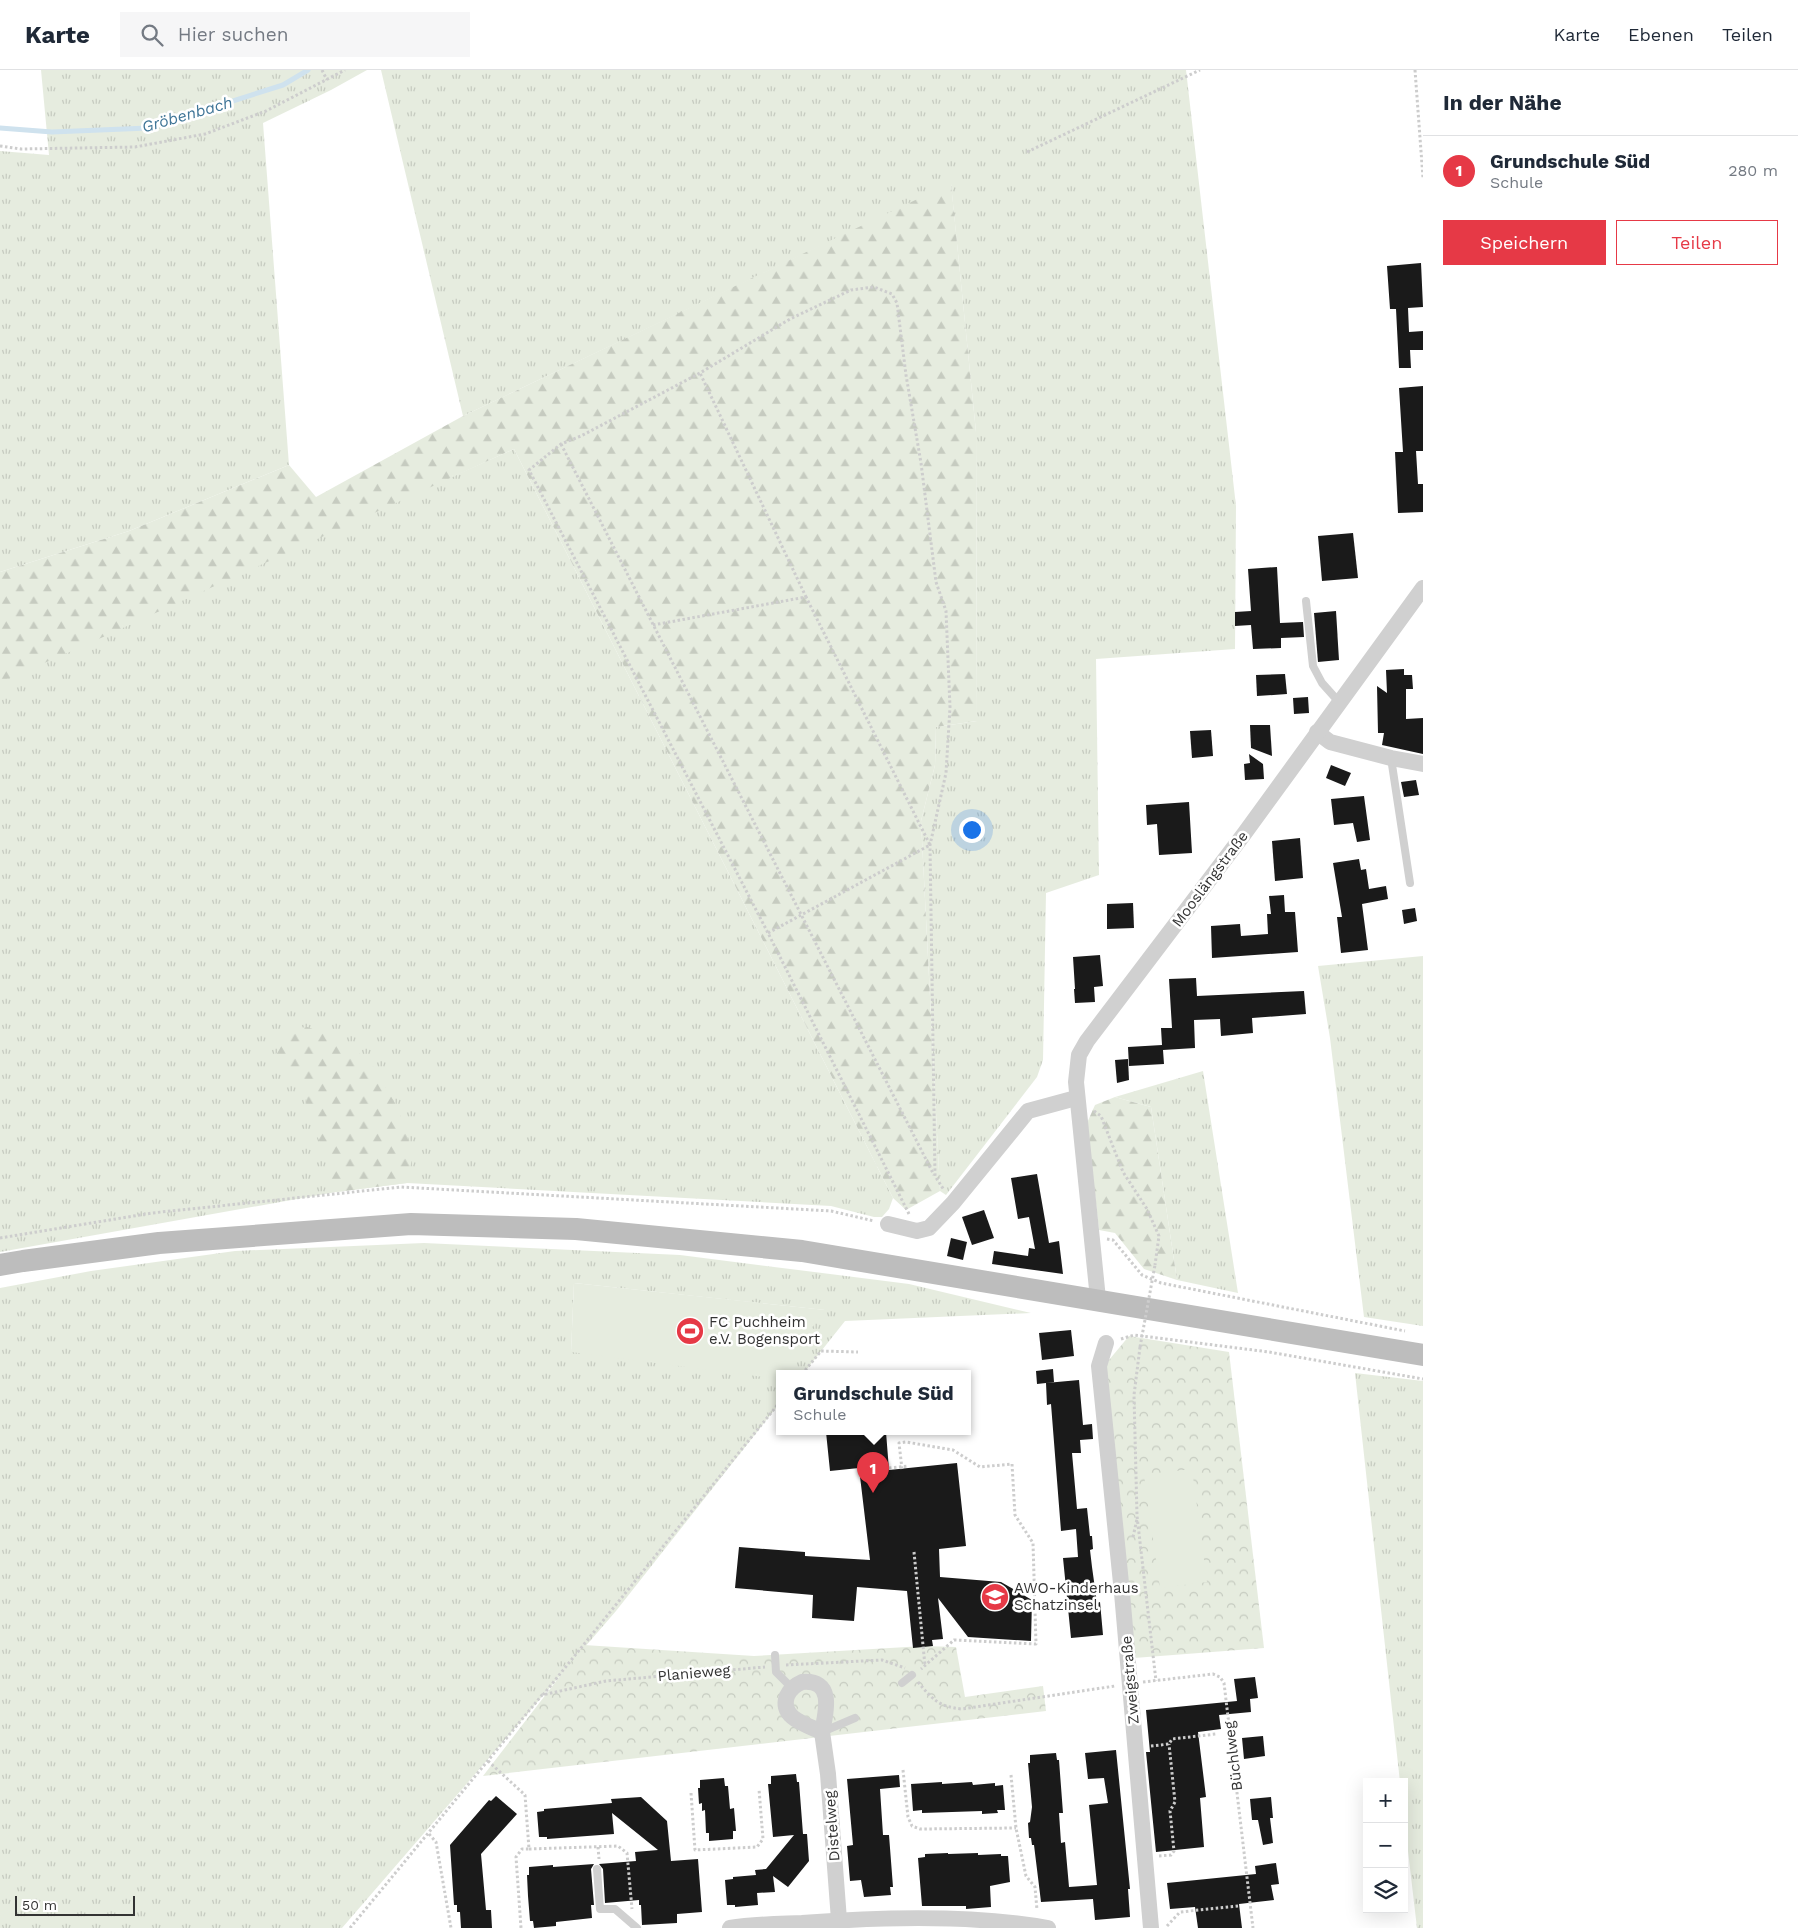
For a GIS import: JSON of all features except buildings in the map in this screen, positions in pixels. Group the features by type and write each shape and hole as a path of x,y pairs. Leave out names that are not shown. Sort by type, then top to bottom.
{"street":[{"name":"Mooslängstraße","path":"1098,1300 1082,1138 1076,1098 1079,1055 1087,1040 1175,926 1339,702 1384,634 1423,588"},
{"path":"1317,732 1330,742 1391,758 1423,764"},
{"path":"888,1224 917,1231 929,1228 1028,1111 1076,1098"},
{"path":"0,1265 23,1260 159,1243 401,1225 557,1228 802,1251 1423,1355"},
{"name":"Zweigstraße","path":"1106,1343 1099,1366 1152,1928"},
{"name":"Distelweg","path":"792,1688 802,1682 809,1682 819,1686 823,1691 827,1704 822,1732 828,1774 839,1920"},
{"path":"792,1688 786,1700 789,1714 822,1732"},
{"path":"730,1928 839,1920 912,1918 981,1921 1048,1928"}],"lane":[{"path":"1306,601 1315,673 1339,702"},
{"path":"1391,758 1410,883"},
{"path":"775,1655 776,1672 792,1688"},
{"path":"902,1683 912,1675"},
{"path":"822,1732 855,1718"},
{"path":"597,1868 600,1909 615,1909 637,1928"}],"path":[{"path":"322,70 327,80"},
{"path":"0,146 20,149 135,147 205,134 266,110 345,70"},
{"path":"1026,152 1200,70"},
{"path":"1415,70 1423,178"},
{"path":"917,1231 768,933 529,470 561,444 581,436 700,373 790,319 851,290 874,287 892,294 896,303 921,464 936,582 946,611 950,707 946,773 930,845 935,1176"},
{"path":"700,373 806,596 930,845"},
{"path":"561,444 935,1176 952,1203"},
{"path":"653,625 806,596"},
{"path":"768,933 930,845"},
{"path":"1076,1098 1101,1116 1123,1172 1147,1209 1159,1236 1140,1347 1134,1396 1138,1516 1156,1681"},
{"path":"1091,1237 1113,1240 1142,1275 1162,1283 1413,1333"},
{"path":"1106,1343 1134,1335 1270,1352 1423,1379"},
{"path":"805,1370 821,1351 858,1352"},
{"path":"350,1928 429,1834 776,1407"},
{"path":"902,1468 899,1443 906,1442 953,1450 980,1467 1012,1464 1015,1515 1033,1542 1036,1644 954,1640 912,1675"},
{"path":"889,1468 908,1466"},
{"path":"914,1552 925,1666"},
{"name":"Planieweg","path":"542,1695 606,1681 776,1666 882,1660 905,1668 933,1700 943,1706 962,1709 1130,1684"},
{"name":"Büchlweg","path":"1130,1684 1213,1674 1220,1677 1224,1682 1253,1928"},
{"path":"1146,1858 1171,1855 1174,1851 1170,1811 1175,1802 1169,1744 1172,1739 1216,1734"},
{"path":"1135,1747 1169,1744"},
{"path":"488,1761 525,1795 529,1849 522,1849 516,1857 521,1928"},
{"path":"902,1770 908,1817 912,1826 920,1829 1016,1828"},
{"path":"1011,1775 1016,1828 1026,1876 1035,1887 1037,1910"},
{"path":"691,1793 695,1850 757,1847 763,1840 759,1789"},
{"path":"429,1834 436,1842 452,1928"},
{"path":"1165,1928 1180,1912 1238,1906"}],"green space":[{"path":"41,70 367,70 263,123 289,465 129,531 0,572 0,151 49,155"},
{"path":"381,70 1186,70 1236,506 1235,649 1096,659 1099,875 1046,893 1043,1060 1037,1077 946,1195 940,1191 921,821 935,765 936,727 977,721 976,432 951,184 463,416"},
{"path":"951,183 976,432 977,721 936,727 935,765 921,821 940,1191 906,1210 893,1198 514,449 79,648 0,682 0,572 129,531 289,465 316,497 463,416"},
{"path":"514,449 893,1198 889,1209 882,1217 874,1217 831,1206 407,1183 336,1192 0,1252 0,679"},
{"path":"1423,956 1423,1326 1364,1317 1330,1038 1318,966"},
{"path":"307,1027 350,1046 371,1063 398,1108 413,1154 407,1183 336,1192 301,1086 289,1079 275,1056 286,1036 294,1030"},
{"path":"1203,1071 1238,1293 1177,1280 1151,1107 1115,1097"},
{"path":"1115,1097 1151,1107 1177,1280 1144,1269 1115,1233 1099,1230 1087,1123 1095,1105"},
{"path":"424,1243 680,1255 909,1284 1031,1313 845,1321 806,1370 776,1370 776,1408 616,1611 342,1928 0,1928 0,1288 91,1271 235,1251","holes":["574,1283 825,1310 571,1352"]},
{"name":"FC Puchheim e.V. Bogensport","path":"574,1283 826,1310 771,1378 571,1352"},
{"path":"1129,1336 1229,1352 1264,1648 1121,1659 1104,1366"},
{"path":"1355,1373 1423,1381 1423,1928 1417,1928 1408,1851 1408,1778 1400,1778"},
{"path":"1192,1469 1207,1582 1160,1588 1144,1475"},
{"path":"584,1645 754,1656 924,1646 956,1647 965,1697 1043,1686 1046,1711 483,1776"}],"waterway":[{"name":"Gröbenbach","path":"0,128 52,132 148,128 283,85 308,70"}],"place":[{"name":"FC Puchheim e.V. Bogensport","path":"690,1331"},
{"name":"Grundschule Süd","path":"873,1493"},
{"name":"AWO-Kinderhaus Schatzinsel","path":"995,1597"}]}
